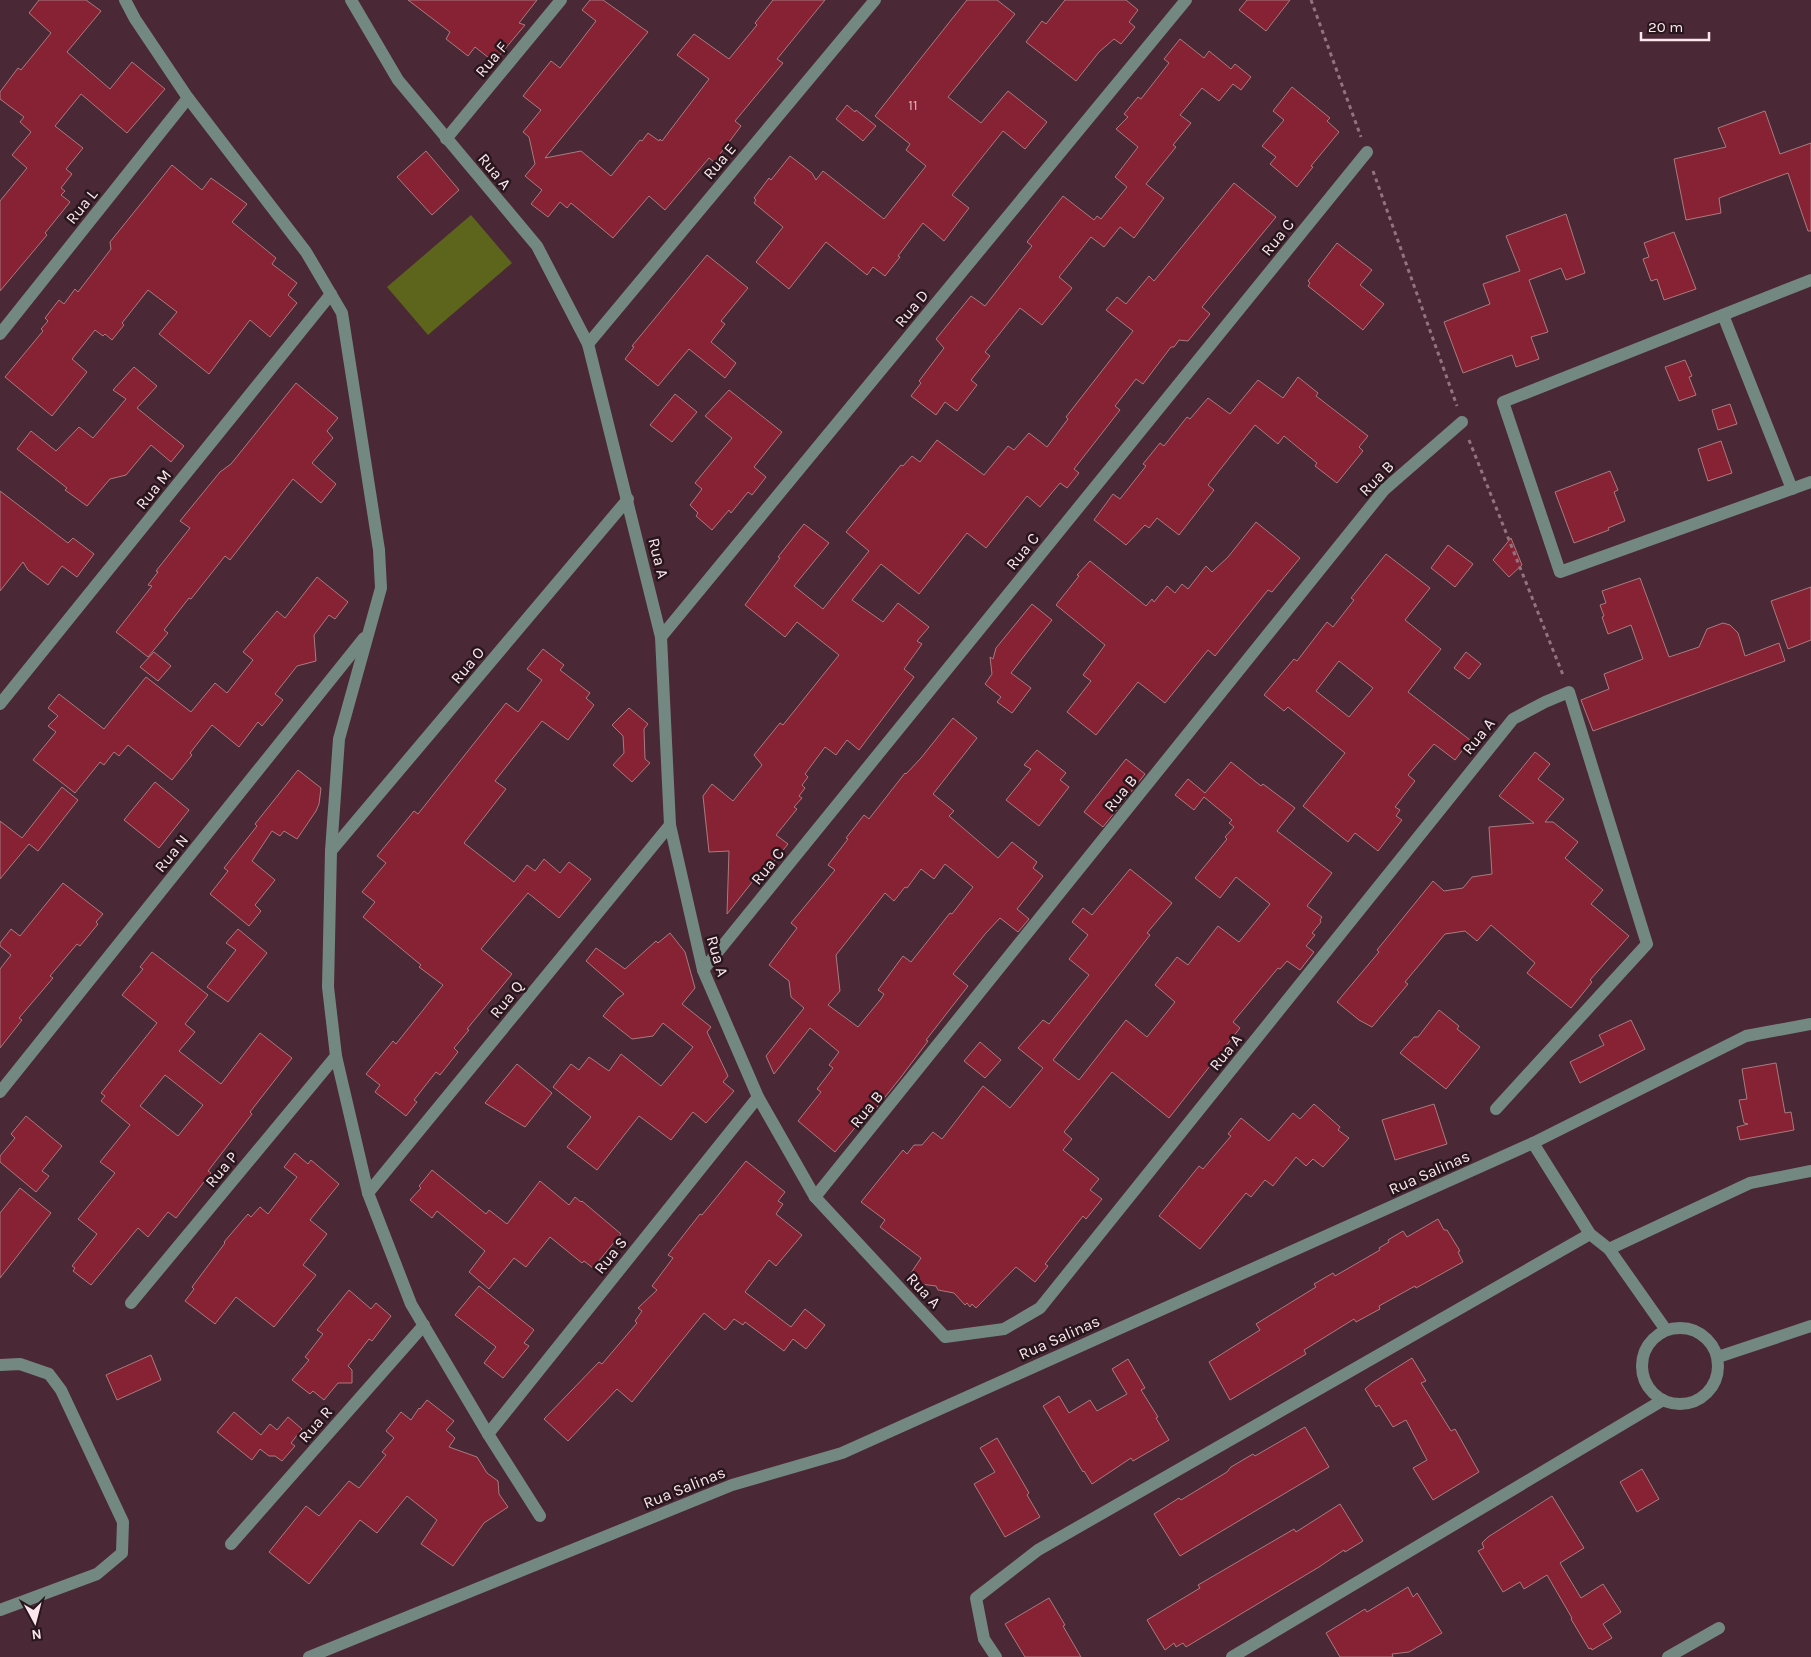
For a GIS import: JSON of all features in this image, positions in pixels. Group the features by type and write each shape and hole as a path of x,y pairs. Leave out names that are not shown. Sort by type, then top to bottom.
{"street":[{"path":"125,0 135,19 188,98 306,252 342,312 379,550 381,588 340,739 331,851 328,987 336,1056 368,1193 411,1304 488,1434 540,1516"},
{"name":"Rua A","path":"351,0 398,80 537,246 588,344 661,637 670,825 703,970 758,1097 816,1197 945,1337 1004,1329 1040,1308 1513,718 1570,692"},
{"name":"Rua F","path":"446,139 561,0"},
{"name":"Rua E","path":"588,344 874,0"},
{"name":"Rua D","path":"661,637 1186,0"},
{"name":"Rua L","path":"0,334 188,98"},
{"name":"Rua C","path":"703,970 1367,152"},
{"path":"1811,280 1503,402 1560,572 1811,482"},
{"name":"Rua M","path":"0,704 331,294"},
{"path":"1723,315 1792,489"},
{"name":"Rua B","path":"816,1197 1384,490 1462,422"},
{"name":"Rua O","path":"331,851 628,499"},
{"name":"Rua N","path":"0,1092 368,633"},
{"path":"1496,1109 1647,944 1570,692"},
{"name":"Rua Q","path":"368,1193 670,825"},
{"name":"Rua Salinas","path":"309,1657 732,1485 842,1453 1533,1143 1746,1036 1811,1024"},
{"name":"Rua P","path":"130,1303 336,1056"},
{"name":"Rua S","path":"488,1434 758,1097"},
{"path":"1533,1143 1590,1234 1609,1249 1666,1330"},
{"path":"1609,1249 1750,1183 1811,1171"},
{"path":"996,1657 984,1639 976,1598 1038,1550 1590,1234"},
{"name":"Rua R","path":"231,1544 424,1325"},
{"path":"1718,1357 1811,1326"},
{"path":"1682,1328 1698,1332 1710,1342 1718,1357 1718,1374 1710,1390 1697,1400 1680,1404 1663,1400 1650,1390 1642,1373 1643,1356 1652,1340 1666,1330 1682,1328"},
{"path":"0,1365 20,1364 49,1374 61,1390 122,1522 122,1553 97,1574 0,1610"},
{"path":"1232,1657 1663,1400"},
{"path":"1668,1657 1719,1628"}],"path":[{"path":"1312,0 1462,422 1570,692"}],"green space":[{"path":"471,215 512,263 428,335 387,287"}],"building":[{"path":"39,0 86,0 101,11 67,52 110,89 132,62 165,89 127,133 81,94 55,126 83,148 66,169 72,174 61,188 65,191 61,195 70,202 45,233 47,235 0,291 0,201 27,168 12,155 31,132 20,122 24,117 0,99 0,92 18,68 21,70 51,33 29,13"},
{"path":"408,0 537,0 519,23 525,25 494,62 475,47 468,56 446,39 450,32"},
{"path":"590,0 603,0 648,32 545,158 581,151 611,176 648,133 662,141 709,79 677,55 694,34 729,59 757,25 755,23 773,0 825,0 777,59 783,63 735,121 741,126 714,162 709,158 665,210 649,196 613,238 571,203 567,208 560,202 548,217 531,204 542,190 525,176 535,164 529,137 523,132 541,110 523,96 551,61 560,68 596,21 582,10"},
{"path":"967,0 997,0 1015,14 948,97 981,123 1008,91 1047,122 1025,149 1003,131 952,195 969,208 944,241 923,223 885,276 873,267 867,275 826,242 789,289 756,262 783,227 754,203 756,200 754,198 769,178 771,180 790,156 812,173 816,180 823,171 884,219 926,166 906,150 910,144 875,116"},
{"path":"1065,0 1126,0 1138,10 1129,22 1135,27 1121,44 1114,39 1099,52 1076,81 1026,42 1042,21 1046,24"},
{"path":"1247,0 1290,0 1266,31 1239,10"},
{"path":"1180,39 1204,58 1209,51 1231,69 1235,64 1251,77 1241,90 1233,84 1219,101 1202,88 1180,115 1191,123 1173,145 1176,147 1146,184 1164,198 1134,238 1120,227 1104,247 1091,237 1059,277 1072,288 1042,325 1020,308 985,352 990,356 971,380 977,385 957,411 945,402 936,415 911,396 921,383 919,381 944,348 936,339 971,296 985,306 1032,246 1027,242 1063,196 1094,220 1097,216 1101,219 1127,187 1115,177 1138,147 1116,129 1128,117 1124,114 1138,97 1141,99 1169,63 1164,59"},
{"path":"1292,87 1330,118 1327,121 1339,132 1311,166 1313,167 1297,187 1270,164 1276,157 1262,146 1284,120 1273,111"},
{"path":"847,105 876,126 863,141 836,119"},
{"path":"1765,111 1780,154 1811,143 1811,231 1808,231 1788,173 1719,198 1721,213 1686,220 1674,159 1726,147 1718,128"},
{"path":"426,151 459,190 432,215 397,177"},
{"path":"172,165 202,190 211,178 247,204 232,222 276,258 272,264 297,283 288,295 297,303 270,337 250,320 209,374 159,334 177,312 148,290 122,323 124,325 112,340 105,334 103,336 95,330 72,359 87,372 52,416 5,377 43,331 41,329 48,321 45,318 59,300 64,304 75,289 78,292 111,249 110,242"},
{"path":"1234,183 1276,217 1202,307 1210,314 1188,341 1179,340 1174,347 1171,347 1143,384 1136,379 1115,406 1120,410 1074,469 1079,473 1067,488 1060,483 1040,507 1027,496 986,548 967,533 919,594 881,564 852,600 883,622 898,603 929,627 917,641 922,644 904,669 914,677 859,750 847,740 836,755 825,747 805,774 808,777 802,785 805,788 799,796 802,798 794,807 797,809 776,835 788,844 767,870 764,867 727,914 729,851 709,852 703,796 712,784 733,801 762,765 754,755 780,723 783,725 839,655 797,622 785,637 745,605 780,558 778,557 804,524 829,543 794,586 823,609 869,551 846,532 901,465 903,466 912,456 920,462 937,440 984,475 1008,446 1014,450 1029,433 1047,447 1068,419 1066,417 1133,331 1106,310 1117,297 1126,304 1149,276 1154,281"},
{"path":"1566,214 1585,273 1566,280 1561,268 1529,280 1548,332 1531,337 1539,359 1516,367 1512,355 1463,373 1444,322 1490,304 1483,284 1520,271 1506,236"},
{"path":"1674,232 1696,289 1664,300 1657,279 1651,281 1643,259 1649,257 1644,243"},
{"path":"1337,243 1372,270 1360,285 1384,304 1363,330 1308,286 1310,283 1308,281"},
{"path":"707,255 748,288 721,321 725,324 711,342 736,363 725,378 689,349 658,386 625,359 634,347 632,346"},
{"path":"1685,360 1692,376 1689,377 1696,395 1679,401 1665,367"},
{"path":"134,367 157,386 137,408 184,446 171,462 151,445 126,475 110,479 87,506 17,449 31,431 56,451 79,427 93,438 126,399 113,390"},
{"path":"1298,377 1318,393 1316,396 1368,436 1359,447 1363,451 1337,483 1315,466 1317,463 1284,436 1278,444 1255,425 1208,485 1214,490 1179,535 1157,518 1149,528 1145,525 1126,545 1094,520 1113,494 1120,499 1146,466 1143,464 1160,443 1164,446 1187,417 1190,419 1208,398 1230,414 1258,380 1283,398"},
{"path":"296,383 338,418 327,431 333,438 312,463 336,484 321,503 293,479 230,560 225,556 191,599 189,598 164,630 168,633 148,657 116,632 152,586 148,585 158,572 156,571 190,528 180,521 220,472 231,464"},
{"path":"729,390 782,432 754,467 766,477 752,495 748,492 731,513 729,510 712,530 696,516 698,513 690,505 702,489 695,483 732,438 705,416"},
{"path":"675,394 697,412 672,442 650,425"},
{"path":"1730,404 1737,424 1718,430 1712,410"},
{"path":"1721,441 1732,473 1708,481 1698,449"},
{"path":"1610,471 1618,490 1614,492 1625,521 1608,528 1609,530 1574,543 1555,492"},
{"path":"0,491 68,543 73,538 94,554 77,577 62,566 48,585 28,570 23,562 0,591"},
{"path":"1256,522 1300,558 1272,592 1268,590 1215,656 1208,650 1165,703 1138,682 1096,735 1067,712 1091,681 1083,675 1105,645 1056,605 1079,576 1077,575 1090,561 1146,606 1152,599 1154,602 1167,586 1175,593 1182,584 1188,589 1206,566 1212,572 1228,557"},
{"path":"1511,538 1522,565 1509,577 1493,560"},
{"path":"1448,545 1473,564 1455,587 1431,568"},
{"path":"1386,554 1430,588 1405,620 1441,649 1408,692 1470,740 1455,760 1434,744 1408,775 1415,781 1395,807 1400,810 1396,816 1402,820 1378,851 1355,833 1348,842 1303,806 1345,753 1288,707 1284,711 1264,695 1294,659 1297,661 1327,622 1333,627 1354,600 1351,598","holes":["1339,661 1373,688 1349,717 1316,691"]},
{"path":"317,577 348,602 335,619 329,615 314,635 316,661 297,666 275,694 283,700 262,726 258,722 239,747 212,725 172,780 128,745 119,756 114,752 104,765 100,762 75,793 33,760 56,732 48,726 58,716 48,708 59,694 104,729 146,677 191,712 215,683 227,693 253,660 243,652 277,611 285,618"},
{"path":"1640,578 1669,657 1699,647 1707,629 1723,623 1730,625 1738,633 1745,656 1779,643 1785,661 1593,731 1581,700 1609,689 1604,674 1643,659 1631,625 1608,634 1600,605 1606,603 1602,591"},
{"path":"1811,587 1811,640 1788,649 1771,601"},
{"path":"1032,604 1052,620 1011,673 1031,688 1012,713 997,702 1001,697 985,684 992,674 990,657 993,659 996,648"},
{"path":"543,649 564,665 560,670 590,693 586,698 594,705 568,740 542,721 495,781 506,789 464,843 514,882 527,865 535,871 544,859 560,873 569,862 591,879 559,918 528,893 481,949 512,974 467,1029 469,1030 454,1048 458,1052 440,1075 436,1072 414,1100 417,1102 406,1116 375,1092 380,1085 366,1074 393,1041 396,1044 443,985 419,967 421,965 363,917 375,902 362,892 386,863 377,856 414,811 418,814 506,703 518,712 542,680 527,669"},
{"path":"154,652 171,666 158,681 140,667"},
{"path":"1466,652 1481,664 1469,679 1454,668"},
{"path":"629,708 648,724 644,729 645,759 650,763 632,782 613,765 624,753 623,736 612,725"},
{"path":"953,718 977,738 933,794 954,811 949,816 998,858 1012,842 1037,862 1033,868 1043,876 1017,909 1029,919 1018,932 1000,918 986,933 953,974 968,986 926,1040 928,1041 901,1077 861,1127 858,1124 835,1152 798,1121 821,1092 817,1089 833,1068 829,1065 839,1052 810,1028 774,1074 766,1056 804,1008 791,997 789,981 769,965 797,928 791,923 835,870 828,865 848,839 846,838 864,815 869,819 905,773 921,758","holes":["945,864 973,887 911,962 903,956 878,990 884,994 881,999 858,1027 828,1005 840,991 836,955 885,893 894,901 905,887 907,888 921,869 934,879"]},
{"path":"1037,750 1066,773 1060,780 1069,787 1039,826 1006,800 1031,769 1024,765"},
{"path":"1535,752 1550,764 1538,779 1564,799 1545,822 1553,822 1578,842 1565,858 1603,890 1591,904 1629,936 1590,980 1592,982 1571,1008 1527,973 1535,963 1491,925 1477,941 1465,931 1445,934 1405,982 1408,984 1372,1027 1359,1020 1337,1002 1379,952 1377,950 1433,881 1444,891 1463,888 1472,877 1492,874 1489,827 1534,823 1499,796"},
{"path":"1126,759 1145,774 1103,827 1084,812"},
{"path":"1231,762 1261,786 1263,784 1295,808 1277,831 1332,873 1307,906 1322,917 1321,922 1312,933 1315,935 1306,946 1314,952 1300,970 1287,961 1280,969 1278,968 1233,1022 1240,1028 1169,1118 1112,1072 1064,1132 1072,1139 1063,1150 1099,1179 1090,1190 1102,1199 1086,1219 1083,1216 1045,1264 1048,1266 1035,1282 1016,1267 976,1308 972,1304 970,1307 967,1303 965,1305 954,1293 938,1290 936,1286 905,1282 921,1258 880,1227 885,1220 861,1202 903,1150 907,1154 914,1145 922,1145 933,1132 942,1139 983,1086 1010,1108 1043,1068 1018,1048 1043,1020 1049,1024 1089,975 1069,959 1088,935 1072,922 1083,908 1092,915 1130,869 1172,903 1147,933 1150,935 1053,1060 1079,1080 1126,1020 1147,1037 1175,1002 1155,985 1177,957 1188,965 1218,926 1239,942 1270,904 1236,877 1220,898 1195,878 1227,839 1225,837 1234,827 1229,823 1232,820 1204,797 1194,810 1175,795 1188,779 1205,793"},
{"path":"298,770 321,788 319,804 297,839 284,831 280,836 272,831 252,861 275,880 255,905 261,911 249,926 210,894 228,871 224,868 257,826 255,824"},
{"path":"155,782 189,810 159,848 124,820"},
{"path":"62,787 78,800 38,851 29,844 0,879 0,821 22,838"},
{"path":"63,883 103,914 96,922 98,924 80,946 77,944 50,976 53,978 19,1018 22,1020 0,1048 0,969 11,955 0,946 0,943 11,929 20,936"},
{"path":"238,929 267,953 228,1002 207,987 236,950 226,943"},
{"path":"670,933 685,952 695,988 682,1004 711,1027 707,1032 728,1076 723,1082 734,1091 706,1123 693,1112 671,1140 639,1116 597,1170 567,1147 591,1117 553,1087 571,1064 579,1070 589,1057 609,1071 621,1054 661,1086 693,1047 663,1023 653,1036 632,1039 603,1016 617,999 624,994 586,961 596,948 625,969 656,941 658,943"},
{"path":"152,952 208,995 185,1024 195,1032 179,1051 221,1084 260,1033 292,1058 250,1112 252,1114 208,1171 211,1173 176,1218 168,1212 148,1237 138,1228 91,1285 73,1271 75,1268 72,1266 97,1234 78,1219 115,1173 100,1162 130,1125 101,1101 105,1096 101,1093 157,1023 122,995 143,969 140,967","holes":["165,1075 203,1105 178,1136 140,1106"]},
{"path":"1439,1010 1459,1026 1457,1029 1480,1047 1446,1089 1400,1053 1414,1037 1418,1037"},
{"path":"1631,1020 1645,1049 1580,1083 1570,1062 1604,1045 1599,1035"},
{"path":"980,1042 1001,1060 985,1078 964,1061"},
{"path":"1776,1063 1785,1113 1791,1112 1794,1130 1740,1140 1737,1127 1748,1124 1744,1123 1739,1100 1747,1099 1742,1069"},
{"path":"517,1064 552,1093 525,1127 485,1103"},
{"path":"1314,1104 1340,1127 1338,1130 1349,1138 1323,1167 1313,1159 1306,1166 1296,1157 1273,1186 1265,1180 1251,1197 1246,1193 1200,1249 1159,1216 1199,1166 1203,1169 1231,1136 1228,1134 1241,1118 1269,1141 1293,1113 1300,1119"},
{"path":"1434,1104 1447,1144 1395,1160 1382,1120"},
{"path":"26,1116 62,1146 42,1171 49,1176 36,1192 0,1162 0,1156 15,1138 11,1134"},
{"path":"295,1153 308,1164 311,1160 339,1184 310,1220 327,1234 303,1265 316,1275 274,1327 236,1297 215,1324 185,1301 194,1289 192,1287 224,1242 248,1214 251,1217 260,1207 268,1214 297,1177 284,1167"},
{"path":"746,1161 785,1192 778,1201 783,1204 776,1214 802,1235 776,1266 769,1260 745,1292 791,1327 805,1309 825,1325 806,1349 793,1339 784,1351 745,1322 743,1325 734,1319 725,1330 704,1313 632,1402 617,1389 568,1441 544,1419 599,1362 602,1364 637,1323 635,1321 642,1311 638,1308 657,1290 652,1286 673,1258 668,1255 700,1214 702,1215"},
{"path":"432,1170 486,1214 489,1210 507,1224 540,1181 569,1205 575,1197 582,1201 621,1234 593,1268 584,1261 582,1263 550,1237 526,1267 514,1258 489,1289 469,1272 485,1251 437,1211 432,1218 410,1200 421,1188 419,1186"},
{"path":"20,1188 51,1213 0,1278 0,1213"},
{"path":"1438,1219 1460,1251 1458,1252 1463,1262 1379,1306 1380,1309 1356,1322 1354,1319 1304,1350 1306,1354 1230,1400 1209,1362 1260,1330 1256,1324 1316,1287 1314,1284 1333,1273 1335,1276 1380,1250 1379,1248 1389,1242 1388,1240 1403,1231 1407,1237"},
{"path":"479,1286 534,1330 524,1343 529,1346 503,1378 484,1363 496,1347 455,1315"},
{"path":"349,1290 371,1309 376,1303 391,1316 372,1341 369,1339 348,1366 352,1370 352,1383 338,1383 324,1400 313,1391 310,1394 292,1380 309,1360 305,1357 323,1334 317,1330"},
{"path":"151,1355 161,1380 117,1400 106,1375"},
{"path":"1412,1358 1426,1381 1421,1383 1451,1431 1455,1429 1479,1472 1433,1500 1413,1468 1427,1460 1406,1420 1393,1427 1379,1405 1376,1407 1365,1389"},
{"path":"1128,1359 1145,1388 1141,1390 1158,1417 1156,1418 1169,1440 1133,1461 1131,1458 1092,1484 1043,1406 1059,1396 1069,1413 1090,1400 1097,1411 1127,1394 1112,1369"},
{"path":"427,1400 454,1421 446,1430 455,1438 449,1447 477,1457 487,1473 498,1481 499,1494 508,1507 484,1523 453,1566 421,1544 437,1520 407,1496 377,1533 360,1520 309,1584 269,1552 306,1506 319,1516 349,1481 359,1488 386,1455 382,1452 394,1438 386,1431 401,1412 411,1420"},
{"path":"234,1412 261,1435 270,1424 277,1430 288,1417 302,1429 291,1443 295,1446 282,1461 275,1456 269,1456 260,1449 252,1460 217,1432"},
{"path":"1305,1427 1329,1467 1180,1556 1154,1514 1179,1498 1181,1500 1253,1454 1255,1456"},
{"path":"997,1438 1029,1493 1027,1495 1040,1517 1005,1537 974,1484 995,1472 980,1448"},
{"path":"1642,1469 1659,1499 1637,1512 1620,1482"},
{"path":"1552,1496 1584,1548 1560,1563 1581,1598 1603,1584 1621,1612 1603,1624 1612,1638 1592,1650 1591,1648 1589,1649 1571,1619 1547,1575 1524,1589 1520,1582 1503,1592 1478,1551 1484,1548 1482,1543 1488,1537"},
{"path":"1340,1504 1363,1541 1345,1552 1344,1550 1186,1647 1183,1643 1176,1647 1174,1643 1165,1650 1147,1620 1200,1588 1198,1585 1294,1529 1296,1532"},
{"path":"1408,1587 1413,1597 1417,1593 1442,1633 1409,1652 1392,1654 1393,1657 1340,1657 1326,1633 1365,1609 1367,1612"},
{"path":"1049,1598 1081,1657 1025,1657 1005,1624"}]}
